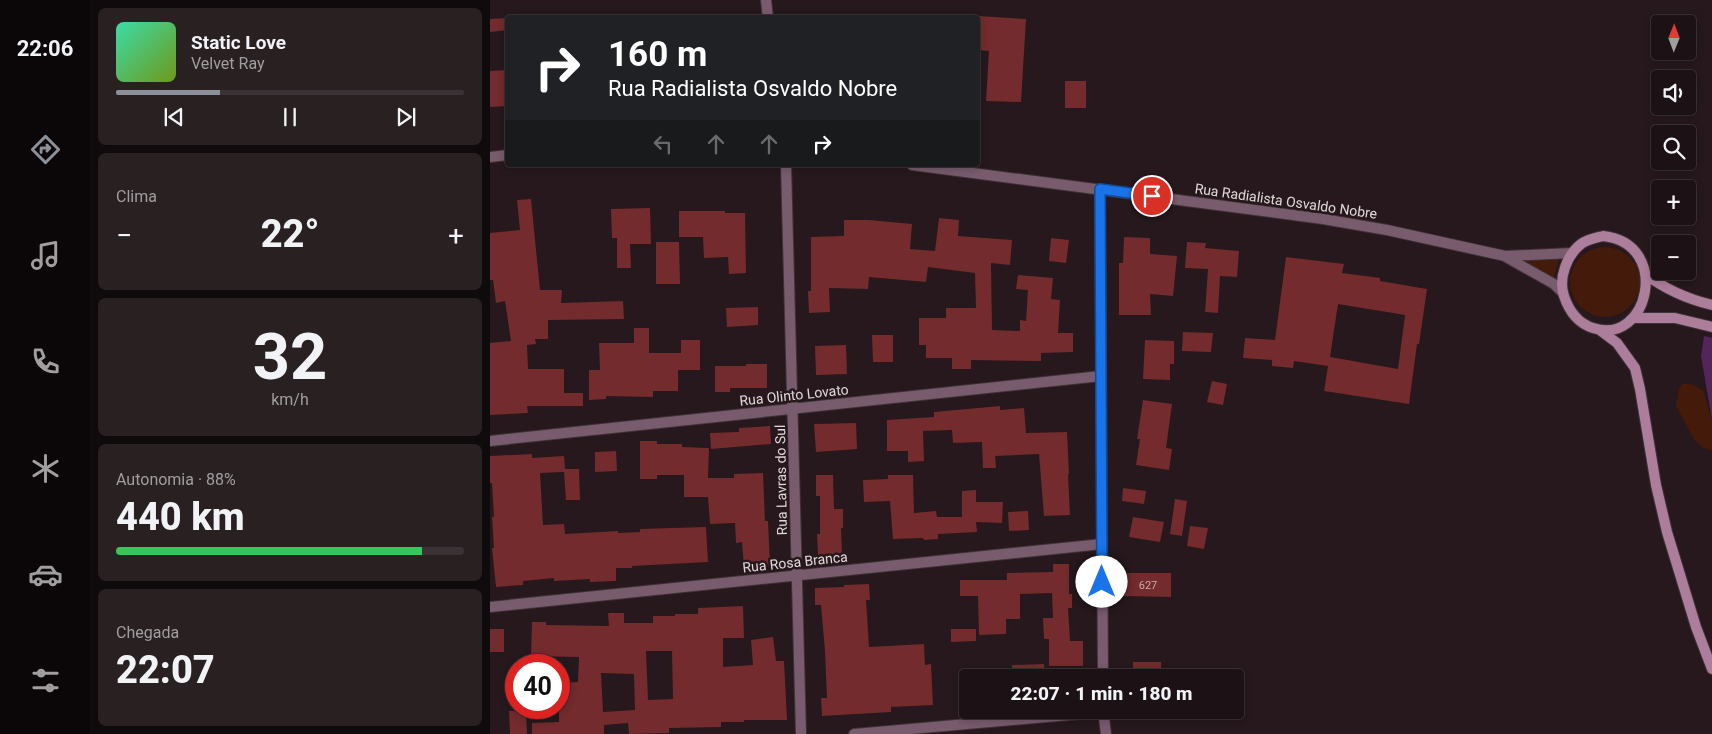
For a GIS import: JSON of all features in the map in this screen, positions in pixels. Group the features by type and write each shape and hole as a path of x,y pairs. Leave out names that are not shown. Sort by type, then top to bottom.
{"main road":[{"path":"1601,331 1612,331 1623,326 1633,318 1644,298 1646,284 1641,261 1634,250 1625,242 1614,237 1603,236 1591,238 1572,253 1564,272 1563,293 1570,312 1584,325 1601,331 1617,343 1635,368 1656,485 1667,532 1696,627 1712,669"},
{"path":"1645,274 1659,284 1692,300 1712,305"},
{"path":"1633,318 1687,320 1712,327"}],"street":[{"path":"766,0 768,15"},
{"path":"490,157 505,155"},
{"name":"Rua Lavras do Sul","path":"786,167 800,734"},
{"name":"Rua Radialista Osvaldo Nobre","path":"928,167 1323,219 1387,230 1505,256 1572,253"},
{"path":"1100,189 1103,669"},
{"name":"Rua Radialista Osvaldo Nobre","path":"1505,256 1554,284 1563,293"},
{"name":"Rua Olinto Lovato","path":"490,441 1101,376"},
{"name":"Rua Rosa Branca","path":"490,607 1102,544"},
{"path":"854,734 1016,719"},
{"path":"1104,719 1106,734"}],"shaded area":[{"path":"1612,247 1625,253 1634,262 1638,268 1640,282 1638,296 1630,307 1619,315 1598,317 1591,315 1580,307 1572,296 1570,275 1572,268 1580,257 1591,249"},
{"path":"1559,258 1554,277 1522,259"},
{"path":"1704,336 1712,338 1712,420 1701,356"},
{"path":"1682,384 1691,384 1703,390 1712,420 1712,451 1702,447 1695,441 1676,406 1679,388"}],"building":[{"path":"980,16 1026,19 1021,102 986,101 989,51 980,50"},
{"path":"505,18 505,30 490,32 490,19"},
{"path":"505,70 505,106 490,107 490,71"},
{"path":"1065,81 1086,81 1086,108 1065,108"},
{"path":"531,199 540,290 562,290 561,303 623,301 624,319 548,320 548,339 535,339 536,344 527,345 528,369 564,369 564,393 583,393 583,406 527,406 528,413 490,415 490,343 511,341 505,301 496,303 493,280 490,280 490,233 520,230 517,200"},
{"path":"650,208 651,244 630,244 631,268 617,268 617,238 612,238 611,209"},
{"path":"679,211 745,213 746,273 729,274 728,257 704,258 703,237 679,237"},
{"path":"939,218 959,220 958,236 1012,240 1010,265 991,263 992,330 1020,331 1020,320 1026,321 1028,290 1016,289 1018,275 1053,278 1051,299 1060,300 1058,333 1073,333 1073,352 1041,353 1041,361 971,360 971,369 952,369 952,358 926,358 926,345 919,345 919,318 946,318 946,308 976,308 975,273 928,267 926,282 869,277 868,289 829,288 830,312 809,313 808,291 811,291 811,237 844,236 844,220 912,224 910,249 935,251"},
{"path":"1124,237 1150,238 1150,254 1177,256 1173,296 1150,294 1151,315 1119,315 1119,263 1123,263"},
{"path":"1051,238 1069,240 1066,263 1049,261"},
{"path":"656,242 679,242 680,284 656,284"},
{"path":"1187,242 1206,243 1205,248 1239,251 1237,277 1220,276 1218,313 1205,312 1208,269 1185,268"},
{"path":"1286,257 1344,264 1342,273 1380,278 1380,281 1427,289 1409,404 1324,391 1328,366 1294,361 1293,368 1272,366 1272,360 1243,358 1245,338 1275,340","holes":["1338,304 1405,315 1398,369 1330,357"]},
{"path":"758,307 758,325 727,327 726,308"},
{"path":"634,328 649,328 649,353 681,353 681,340 700,340 700,370 678,370 678,391 653,391 653,397 606,396 606,399 589,400 589,370 600,370 599,343 634,343"},
{"path":"1183,332 1213,333 1211,352 1182,351"},
{"path":"872,335 893,335 893,362 873,362"},
{"path":"1145,340 1174,341 1174,364 1170,364 1170,380 1143,379"},
{"path":"846,345 847,374 816,375 815,346"},
{"path":"746,364 767,364 767,388 730,388 730,392 715,392 715,366 746,366"},
{"path":"1212,381 1227,384 1223,405 1207,402"},
{"path":"1143,400 1172,404 1166,448 1172,449 1169,470 1136,465 1140,439 1137,439"},
{"path":"1000,406 1000,410 1024,408 1026,433 1067,432 1070,515 1044,516 1039,454 995,456 996,468 983,468 982,442 953,443 952,430 923,431 924,461 908,462 908,451 887,451 887,420 934,417 934,412"},
{"path":"856,423 857,449 816,452 814,424"},
{"path":"770,426 771,444 711,449 710,433 739,432 739,428"},
{"path":"640,441 657,441 657,444 682,444 682,447 709,448 708,478 734,478 734,474 763,473 765,521 768,521 770,565 744,567 742,542 736,543 735,523 710,524 708,497 684,497 684,475 657,475 657,479 640,479"},
{"path":"616,451 617,471 595,472 595,452"},
{"path":"532,454 532,458 564,456 565,469 579,469 580,500 566,500 564,472 540,473 543,525 564,524 565,534 618,531 618,533 640,532 640,529 706,527 708,562 616,568 616,581 590,582 590,579 554,581 554,578 523,581 523,585 496,587 492,548 494,548 492,517 494,517 492,483 490,483 490,456"},
{"path":"816,475 833,475 834,509 843,509 843,528 841,528 842,555 818,556 817,534 820,534 820,496 816,496"},
{"path":"888,475 913,475 914,513 936,511 937,517 962,517 962,491 976,490 976,502 1003,502 1002,523 976,522 977,532 938,534 938,539 893,539 890,501 864,502 863,480 888,479"},
{"path":"1123,488 1146,491 1144,504 1122,501"},
{"path":"1175,499 1187,501 1182,536 1170,534"},
{"path":"1028,511 1029,530 1009,531 1008,512"},
{"path":"1133,517 1164,522 1160,542 1129,537"},
{"path":"1190,526 1208,528 1204,549 1187,546"},
{"path":"1053,564 1069,564 1069,594 1072,594 1072,608 1068,608 1070,641 1083,641 1083,666 1049,666 1049,639 1044,639 1043,618 1053,618 1052,593 1020,594 1020,619 1006,619 1006,634 979,635 978,596 960,596 960,580 1007,580 1007,573 1053,572"},
{"path":"1124,573 1171,573 1171,597 1124,596"},
{"path":"869,584 870,600 866,600 869,647 924,644 925,665 931,664 933,705 891,707 891,712 822,716 821,698 827,698 825,651 821,605 815,605 815,588"},
{"path":"743,606 744,638 723,638 723,667 753,665 751,640 773,637 776,661 784,661 787,720 721,722 721,727 669,728 669,733 629,734 628,723 604,725 604,734 532,734 532,723 559,722 559,719 570,719 570,682 578,682 579,657 570,657 570,654 531,654 532,622 546,622 546,625 609,626 608,613 624,613 624,623 653,623 653,616 698,614 698,608","holes":["646,651 672,651 673,699 648,700","601,673 634,674 635,710 603,712"]},
{"path":"490,629 504,629 504,652 490,652"},
{"path":"951,629 976,629 976,641 951,642"},
{"path":"1133,662 1161,662 1161,669 1133,669"},
{"path":"1044,664 1044,669 1012,669 1012,665"},
{"path":"509,719 526,719 527,734 510,734"}],"route":[{"path":"1102,582 1100,189 1152,196"}]}
